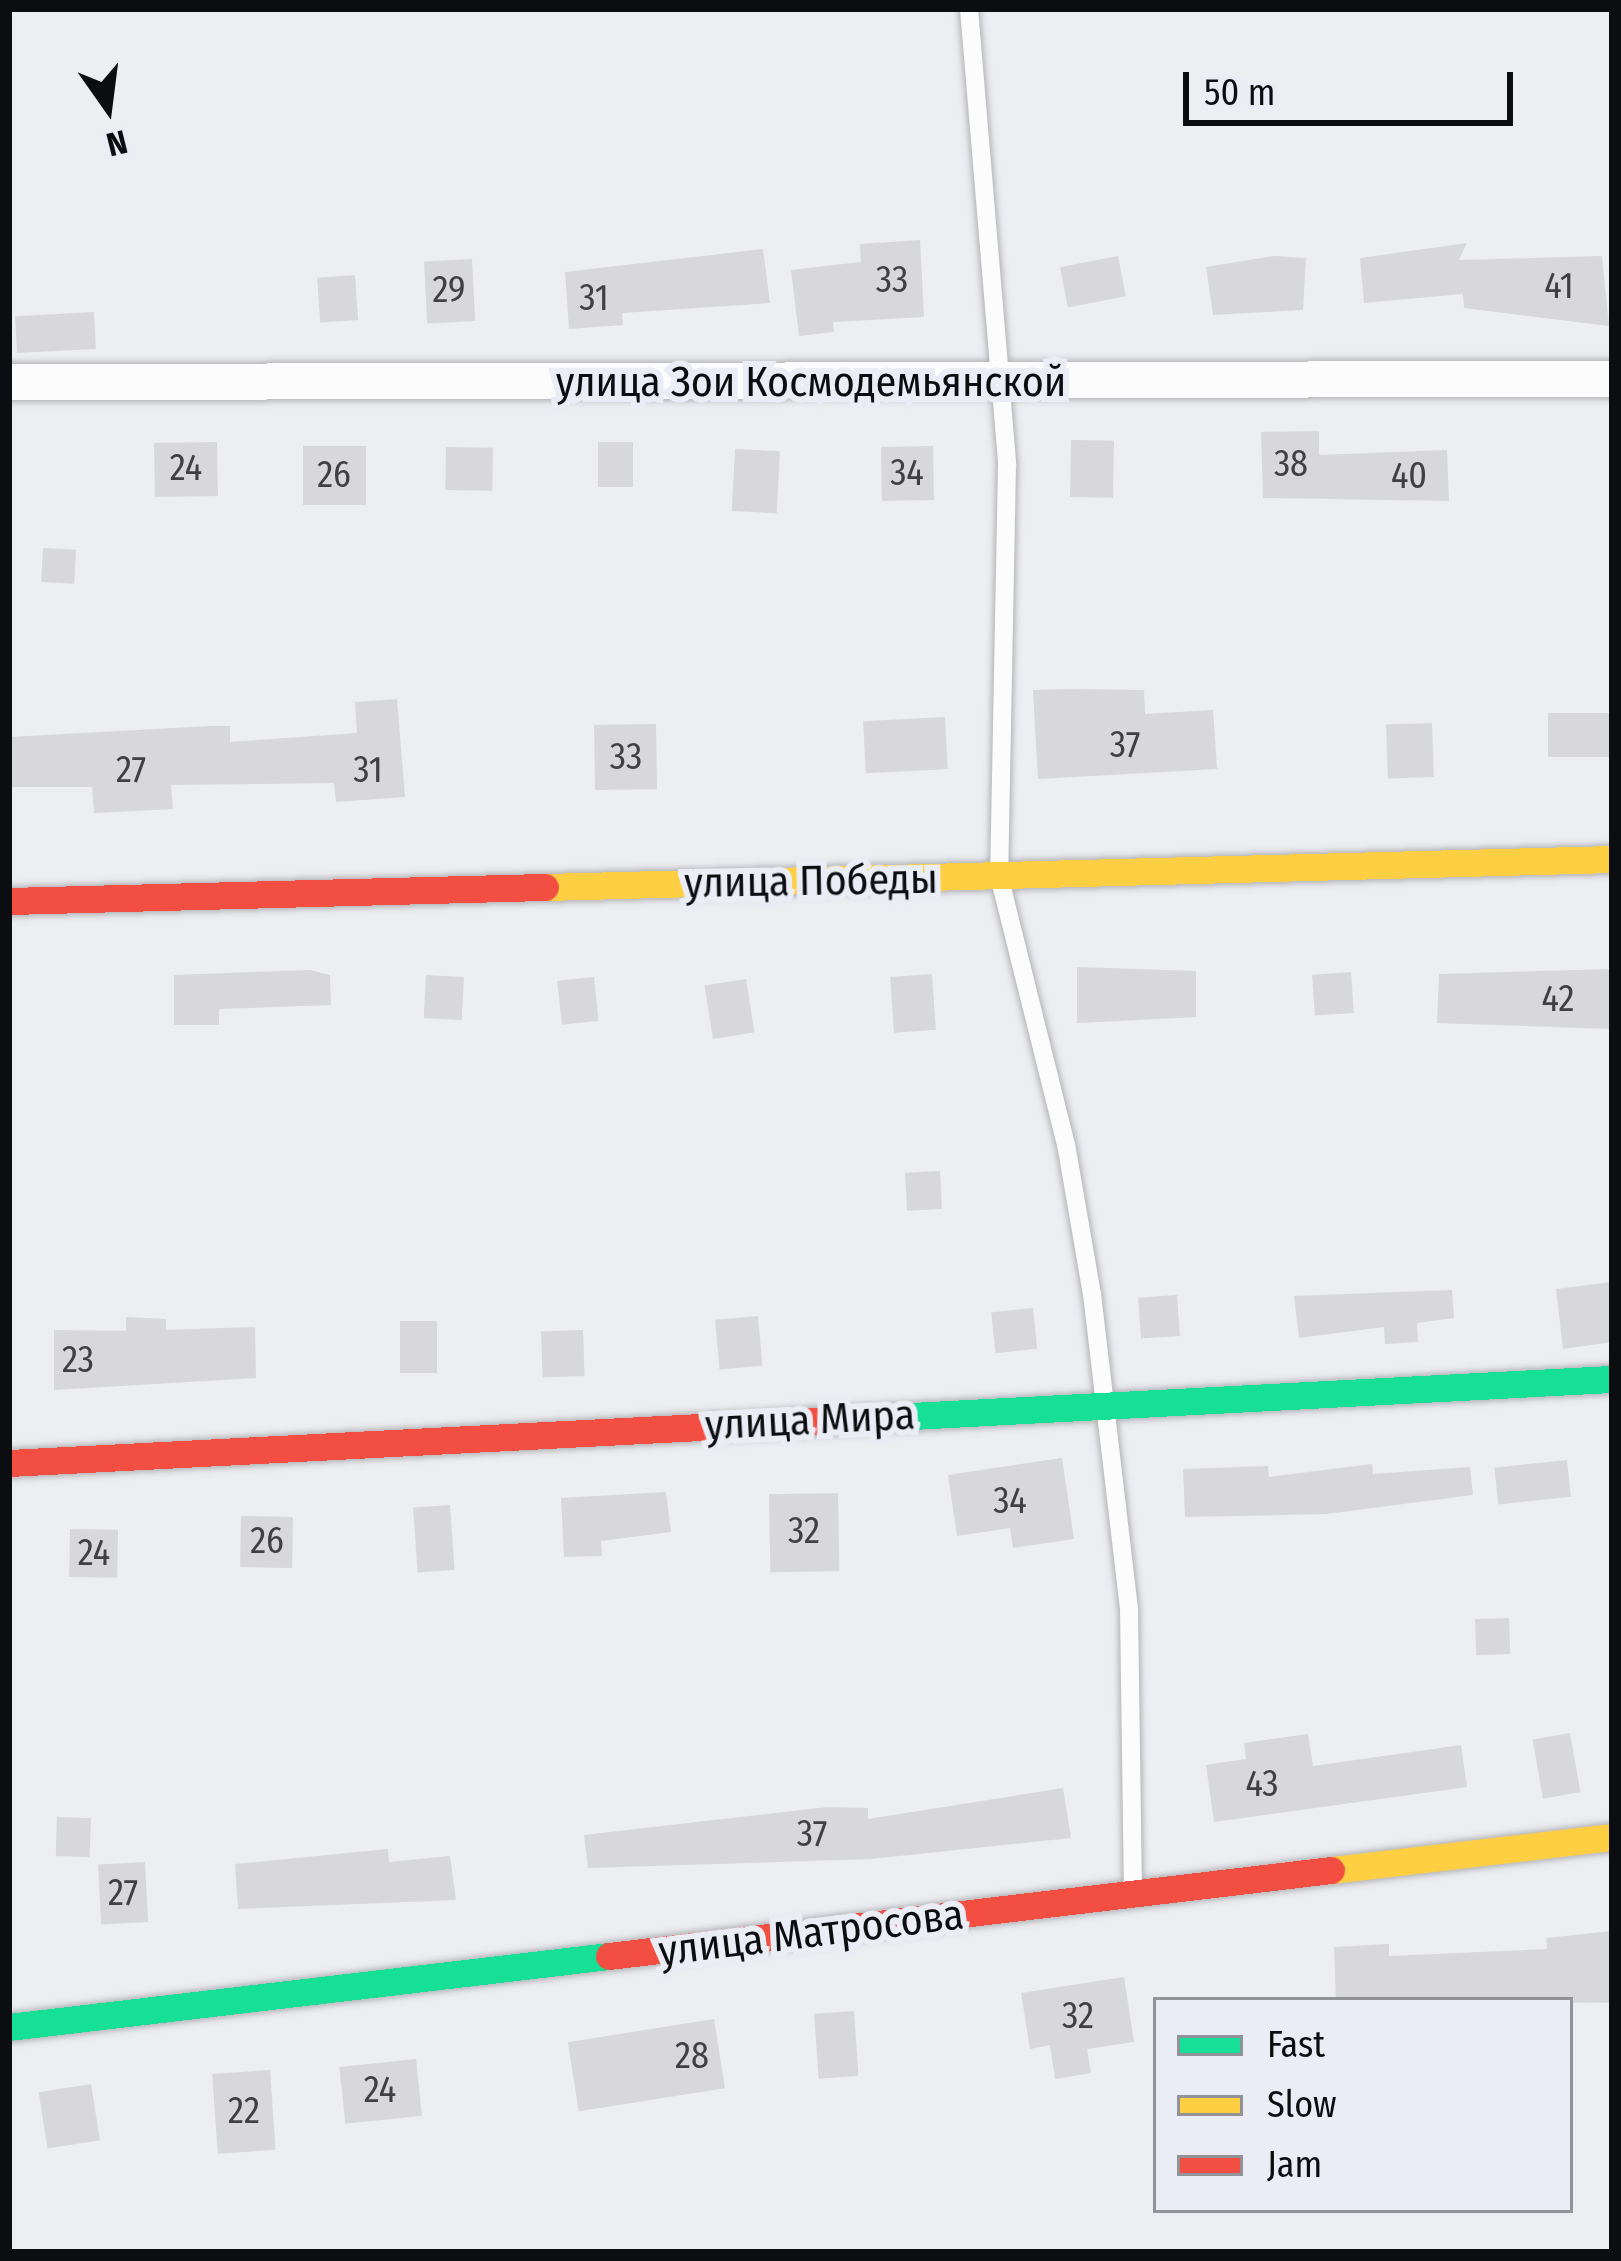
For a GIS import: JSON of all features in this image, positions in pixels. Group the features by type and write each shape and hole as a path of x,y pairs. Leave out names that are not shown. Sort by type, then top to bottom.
{"street":[{"name":"улица Зои Космодемьянской","path":"9,382 1612,379"},
{"name":"улица Победы","path":"9,901 1612,859"},
{"name":"улица Мира","path":"9,1463 1612,1379"},
{"name":"улица Матросова","path":"9,2027 1612,1837"}],"lane":[{"path":"969,9 1011,602 999,876 1066,1144 1129,1609 1133,1895"}],"building":[{"path":"920,240 924,317 833,322 834,332 799,336 791,270 861,262 860,244"},
{"path":"1467,243 1459,260 1602,256 1609,326 1464,308 1463,294 1364,303 1360,258"},
{"path":"763,249 770,303 622,313 623,325 569,329 565,272"},
{"path":"1118,256 1126,296 1068,308 1060,267"},
{"path":"1274,256 1306,258 1303,310 1213,315 1206,267"},
{"path":"472,259 475,321 427,323 424,262"},
{"path":"355,275 358,320 320,323 317,278"},
{"path":"94,312 96,349 17,353 15,316"},
{"path":"1319,431 1319,455 1447,450 1449,501 1263,498 1261,432"},
{"path":"1071,440 1114,441 1113,498 1070,497"},
{"path":"217,442 218,496 155,497 154,443"},
{"path":"598,442 633,442 633,487 598,487"},
{"path":"303,446 366,446 366,505 303,505"},
{"path":"933,446 934,500 882,501 881,447"},
{"path":"446,447 493,448 492,491 445,490"},
{"path":"735,449 780,451 777,513 732,511"},
{"path":"43,548 76,550 74,584 41,582"},
{"path":"1033,690 1144,690 1145,714 1213,710 1217,769 1038,779"},
{"path":"397,699 405,797 336,802 334,783 171,785 173,809 94,813 92,787 9,787 9,737 210,726 230,726 230,742 357,733 355,702"},
{"path":"1548,713 1612,713 1612,757 1548,757"},
{"path":"945,717 948,769 866,773 863,721"},
{"path":"1432,723 1434,777 1388,779 1386,725"},
{"path":"656,724 657,789 595,790 594,725"},
{"path":"1077,967 1196,971 1196,1017 1077,1023"},
{"path":"1612,969 1612,1029 1437,1023 1439,974"},
{"path":"310,970 330,975 331,1005 219,1009 219,1025 174,1025 174,975"},
{"path":"1351,972 1354,1013 1315,1016 1312,975"},
{"path":"932,974 936,1030 894,1033 890,977"},
{"path":"426,975 464,977 462,1020 424,1018"},
{"path":"594,977 599,1021 562,1025 557,981"},
{"path":"746,979 754,1032 713,1039 705,986"},
{"path":"940,1171 942,1209 907,1211 905,1173"},
{"path":"1612,1282 1612,1342 1563,1349 1556,1289"},
{"path":"1452,1290 1454,1318 1417,1323 1418,1342 1385,1344 1384,1327 1299,1338 1294,1296"},
{"path":"1177,1295 1180,1336 1141,1339 1138,1298"},
{"path":"1033,1308 1037,1349 996,1353 991,1312"},
{"path":"758,1316 762,1366 720,1370 715,1320"},
{"path":"126,1317 166,1319 166,1330 255,1327 256,1378 54,1390 54,1330 126,1331"},
{"path":"400,1321 437,1321 437,1373 400,1373"},
{"path":"583,1330 585,1376 543,1377 541,1331"},
{"path":"1062,1458 1074,1539 1013,1548 1010,1528 957,1536 948,1475"},
{"path":"1567,1460 1571,1497 1498,1504 1494,1468"},
{"path":"1372,1464 1373,1474 1470,1467 1473,1495 1326,1514 1185,1517 1183,1469 1268,1466 1269,1477"},
{"path":"666,1492 671,1532 601,1541 602,1556 564,1557 561,1498"},
{"path":"838,1493 839,1571 770,1572 769,1494"},
{"path":"450,1505 455,1570 418,1572 413,1508"},
{"path":"241,1516 293,1517 292,1568 240,1567"},
{"path":"70,1529 118,1530 117,1578 69,1577"},
{"path":"1509,1618 1510,1654 1476,1655 1475,1619"},
{"path":"1570,1733 1580,1792 1543,1799 1533,1740"},
{"path":"1308,1734 1313,1766 1461,1745 1467,1787 1214,1822 1206,1765 1246,1759 1244,1743"},
{"path":"1063,1788 1071,1838 871,1859 588,1868 584,1835 828,1807 868,1808 868,1819"},
{"path":"57,1817 91,1818 90,1857 56,1856"},
{"path":"388,1849 389,1862 450,1856 456,1900 238,1909 235,1864"},
{"path":"145,1862 148,1922 101,1924 98,1864"},
{"path":"1612,1931 1612,2003 1573,2003 1573,1997 1336,1997 1334,1947 1389,1944 1389,1956 1547,1949 1546,1938"},
{"path":"1124,1977 1134,2042 1087,2049 1091,2073 1055,2079 1050,2045 1030,2049 1021,1993"},
{"path":"854,2011 859,2076 819,2079 814,2014"},
{"path":"714,2019 725,2088 579,2111 568,2042"},
{"path":"416,2059 422,2116 345,2124 339,2067"},
{"path":"270,2070 276,2150 218,2154 212,2074"},
{"path":"91,2084 100,2140 48,2149 39,2092"}],"traffic: fast":[{"path":"874,1418 1612,1379"},
{"path":"9,2027 609,1956"}],"traffic: slow":[{"path":"545,887 1612,859"},
{"path":"1331,1870 1612,1837"}],"traffic: jam":[{"path":"9,901 545,887"},
{"path":"9,1463 874,1418"},
{"path":"609,1956 1331,1870"}]}
